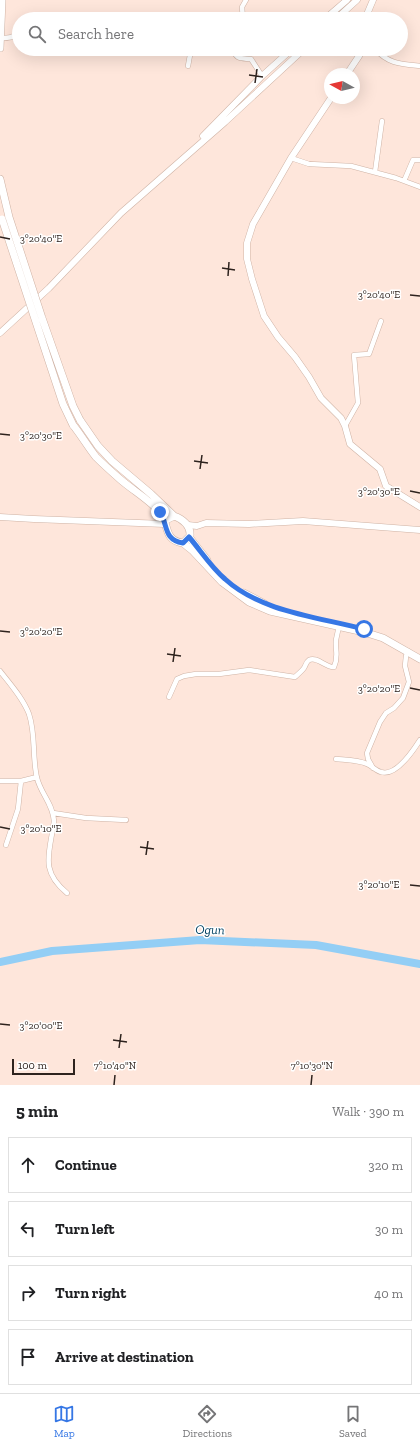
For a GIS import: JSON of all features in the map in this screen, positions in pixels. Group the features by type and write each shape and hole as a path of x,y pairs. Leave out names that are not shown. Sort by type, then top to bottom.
{"main road":[{"path":"0,48 2,0"},
{"path":"0,179 9,217 73,406 80,420 98,446 112,461 174,516 182,519 213,567 225,579 251,597 272,606 384,635 420,654"},
{"path":"1,216 63,404 73,424 96,456 122,481 150,502 160,512 169,535 193,551 222,582 249,602 278,612 383,638 420,659"},
{"path":"165,523 166,520 174,516"},
{"path":"183,543 189,532"}],"street":[{"path":"242,12 242,7 246,0"},
{"path":"333,12 345,0"},
{"path":"344,12 357,0"},
{"path":"368,12 372,0"},
{"path":"1,38 12,37"},
{"path":"188,66 190,56"},
{"path":"235,56 238,58 251,59 262,76"},
{"path":"164,175 262,76 284,56"},
{"path":"0,333 49,288 121,213 296,56"},
{"path":"351,68 359,56"},
{"path":"382,56 391,62 420,66"},
{"path":"327,104 291,158 252,224 247,246 249,268 264,316 278,337 309,377 321,398 341,418 350,444 380,469 386,486 420,507"},
{"path":"375,172 382,121"},
{"path":"291,158 309,164 350,166 375,172 420,187"},
{"path":"404,181 413,160 420,160"},
{"path":"345,426 358,403 354,356 369,354 381,321"},
{"path":"0,517 34,520 165,523"},
{"path":"189,532 197,530 206,523 249,524 304,521 420,530"},
{"path":"156,523 169,535"},
{"path":"168,697 177,679 184,676 196,674 219,674 249,670 295,677 304,669 310,659 314,659 329,667 334,667 338,654 336,640 339,626"},
{"path":"373,768 367,756 368,750 380,722 386,713 394,708 403,698 409,682 405,666 408,651"},
{"path":"0,671 29,714 34,742 37,777 40,789 49,801 53,813 54,821 50,847 49,870 54,881 67,893"},
{"path":"336,759 367,764 378,772 385,774 391,772 406,759 420,740"},
{"path":"0,781 21,781 37,777"},
{"path":"6,845 18,809 21,781"},
{"path":"53,813 86,818 126,820"}],"waterway":[{"name":"Ogun","path":"0,962 52,951 200,940 316,945 420,964"}],"route":[{"path":"160,512 171,537 183,543 189,537 213,567 238,590 264,604 364,629"}]}
